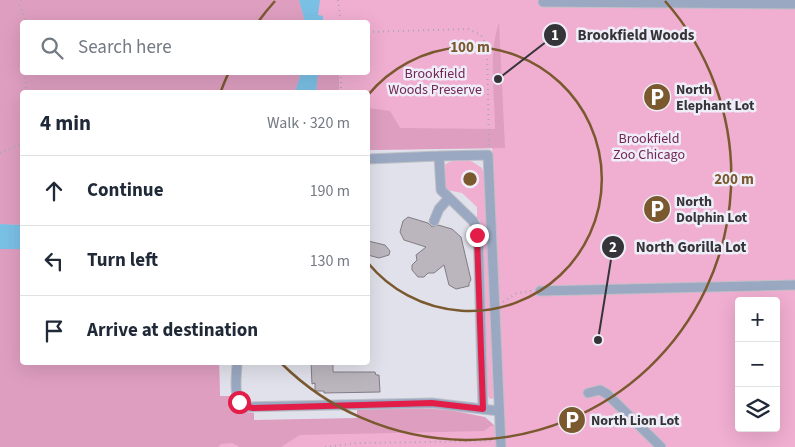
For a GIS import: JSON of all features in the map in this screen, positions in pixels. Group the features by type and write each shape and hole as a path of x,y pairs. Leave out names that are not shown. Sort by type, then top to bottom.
{"street":[{"path":"543,2 795,4"},
{"path":"370,159 488,155 501,444"},
{"path":"439,156 440,190 473,221 478,230 483,409"},
{"path":"434,221 439,209 448,199"},
{"path":"540,291 795,285"},
{"path":"236,365 238,398 241,404 248,407 432,403 499,410"},
{"path":"588,393 600,390 607,394 661,447"}],"path":[{"path":"21,0 19,4 25,20"},
{"path":"338,0 341,20"},
{"path":"370,32 468,29 481,35 486,41 488,59 488,155"},
{"path":"25,75 26,90"},
{"path":"341,75 341,90"},
{"path":"0,153 20,145"},
{"path":"495,309 517,293 540,291"},
{"path":"325,447 358,442 501,444"}],"green space":[{"name":"Brookfield Zoo Chicago","path":"0,0 795,0 795,447 506,447 492,148 370,150 370,90 20,90 20,365 219,365 221,432 495,426 497,447 0,447"},
{"path":"468,159 482,168 486,180 494,398 490,399 486,393 482,229 477,218 477,207 462,193 447,190 443,174 444,166 448,163"}],"shaded area":[{"path":"0,0 299,0 304,20 20,20 20,75 300,75 296,90 20,90 20,225 0,224"},
{"path":"499,22 505,148 370,150 370,108 390,111 400,128 495,129 493,62"},
{"path":"318,75 339,75 339,90 316,90"},
{"path":"0,249 20,249 20,365 219,365 220,396 231,396 234,404 239,409 254,413 254,420 357,418 357,409 417,408 450,410 485,417 495,426 491,426 484,431 300,435 281,447 240,447 232,443 221,444 218,447 0,447"}],"water":[{"path":"299,0 320,0 318,15 323,16 323,20 304,20"},
{"path":"300,75 318,75 316,90 296,90"},
{"path":"0,224 20,225 20,249 0,249"}],"building":[{"path":"408,217 428,223 432,227 438,225 452,229 461,237 471,280 469,286 456,289 449,285 444,265 434,273 418,277 412,270 412,265 417,260 416,255 426,247 404,240 400,232 403,221"},
{"path":"370,241 385,245 390,251 389,255 379,258 370,256"},
{"path":"311,365 333,365 333,372 375,372 376,375 379,375 380,392 324,393 324,391 315,391 315,383 312,384"}],"place":[{"name":"Brookfield Woods","path":"498,79"},
{"name":"North Elephant Lot","path":"657,97"},
{"name":"North Dolphin Lot","path":"657,209"},
{"name":"North Gorilla Lot","path":"598,340"},
{"name":"North Lion Lot","path":"572,420"}],"route":[{"path":"239,402 244,406 253,408 432,403 483,409 477,235"}],"park label":[{"name":"Brookfield Woods Preserve","path":"435,82"}]}
